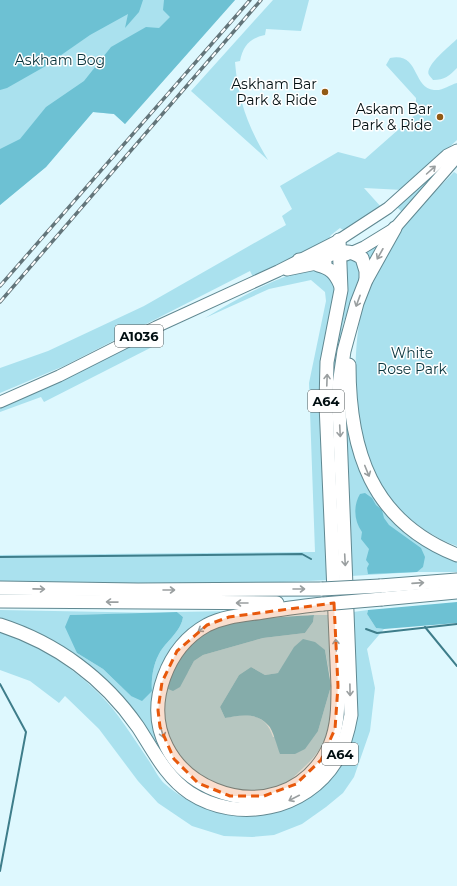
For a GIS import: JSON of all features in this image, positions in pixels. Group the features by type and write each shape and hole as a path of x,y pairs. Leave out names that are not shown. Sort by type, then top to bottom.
{"highway":[{"name":"A64","path":"0,625 24,632 53,648 77,663 98,680 123,707 166,771 189,792 210,803 234,809 257,810 278,806 305,793 321,779 341,751 347,736 351,715 339,407 344,351 351,323 366,280 395,228"},
{"path":"299,260 316,259 343,250"},
{"name":"A64","path":"366,280 366,271 362,258 343,250 341,286 327,362 326,404 338,686 335,729 330,745 314,769 296,784 281,791 264,796 247,798 230,796 214,791 198,782 185,772 174,758 166,744 160,727 158,710 162,682 167,667 177,651 190,637 207,625 229,617 323,604 382,599 457,592"},
{"path":"318,265 333,271 341,286"},
{"name":"A64","path":"351,323 349,393 352,421 355,440 370,479 379,494 402,522 426,540 457,555"},
{"path":"0,588 138,590 322,589 457,580"},
{"name":"A64","path":"0,601 323,604"}],"main road":[{"name":"A1036","path":"343,250 447,155 457,150"},
{"name":"A1036","path":"278,271 318,265 343,250 395,228 457,158"},
{"name":"A1036","path":"0,402 60,376 156,327 299,260"}],"highlighted area":[{"path":"334,603 338,686 335,729 321,760 296,784 264,796 230,796 198,783 174,759 160,727 158,710 162,682 177,651 207,625 229,617"}],"green space":[{"name":"Askham Bog","path":"0,0 235,0 125,124 114,114 93,112 46,167 0,205"},
{"path":"273,0 309,0 301,31 266,29 265,35 251,41 245,47 240,61 235,62 236,76 245,113 268,160 191,91"},
{"path":"457,39 457,68 446,77 433,80 429,75 430,66"},
{"path":"390,58 400,58 406,60 427,88 440,90 457,83 457,140 403,190 364,188 382,208 345,231 340,228 331,235 328,241 253,277 250,271 64,366 0,393 0,368 48,351 144,306 286,225 282,216 292,209 280,186 338,152 365,159 416,114 416,98 386,65"},
{"path":"450,158 408,205 402,212 397,207"},
{"name":"White Rose Park","path":"454,172 457,174 457,546 432,534 408,517 378,485 371,473 364,455 357,409 356,382 358,331 367,291 375,273 393,241 428,199"},
{"path":"381,240 368,264 360,252"},
{"path":"353,259 358,266 360,278 343,324 334,382 332,373 344,261"},
{"path":"308,269 328,272 335,287 329,580 206,584 0,582 0,555 315,552 309,383 326,301 325,292 311,280 269,289 205,318 268,284"},
{"path":"146,338 151,339 156,345 44,402 41,397 0,412 0,407"},
{"path":"348,421 371,489 457,558 457,572 417,572 351,576 343,422"},
{"path":"0,610 161,613 71,615 77,653 103,669 131,696 152,691 153,672 157,658 182,622 183,617 177,612 234,611 167,657 157,677 153,698 152,719 167,760 122,698 0,620"},
{"path":"368,610 367,614 376,628 384,629 367,649 375,688 370,731 354,777 343,793 326,807 302,824 274,835 252,837 224,836 192,826 158,803 138,781 99,729 65,696 59,703 30,681 0,670 0,632 35,646 52,656 85,681 113,709 161,780 183,797 203,807 223,814 244,816 265,815 286,809 305,800 327,781 344,758 348,748 349,739 353,612"},
{"path":"314,615 329,615 331,681 325,650 278,673 265,675 251,667 239,675 220,707 225,718 248,715 260,719 270,729 273,737 318,731 331,686 332,710 330,721 328,731 319,750 312,759 290,780 284,784 264,790 247,791 230,789 213,783 198,774 185,762 174,748 164,727 165,694 168,682 188,672 194,661 203,655 263,638 305,633 313,622"}],"shaded area":[{"path":"0,0 143,0 139,12 125,28 128,14 90,35 44,67 7,88 0,90"},
{"path":"164,0 235,0 125,124 114,114 93,112 46,167 0,205 0,149 20,139 46,107 84,81 111,47 146,27 159,28 170,17 163,10"},
{"path":"365,493 372,498 376,505 382,510 384,518 389,525 421,548 425,557 423,567 417,572 368,574 367,568 369,564 366,560 369,549 361,539 362,532 357,523 355,513 356,503 360,494"},
{"path":"457,602 457,623 384,629 376,628 367,614 368,610"},
{"path":"177,612 183,617 182,622 159,654 153,672 152,691 142,701 131,696 103,669 77,653 65,627 70,615"},
{"path":"314,615 313,622 305,633 263,638 203,655 194,661 180,687 173,691 168,689 171,672 179,658 191,644 205,633 229,624 244,621"},
{"path":"303,639 315,642 325,650 331,686 318,731 305,749 295,754 280,754 272,730 264,721 254,716 236,716 225,718 220,707 239,675 251,667 265,675 278,673 294,647"}],"waterway":[{"path":"0,557 302,554 311,559"},
{"path":"366,629 377,633 457,624"},
{"path":"425,627 457,666"},
{"path":"0,684 26,732 0,871"}],"railway":[{"path":"0,286 250,0"},
{"path":"0,302 261,0"}],"place":[{"name":"Askham Bar Park & Ride","path":"325,92"},
{"name":"Askam Bar Park & Ride","path":"440,117"}]}
